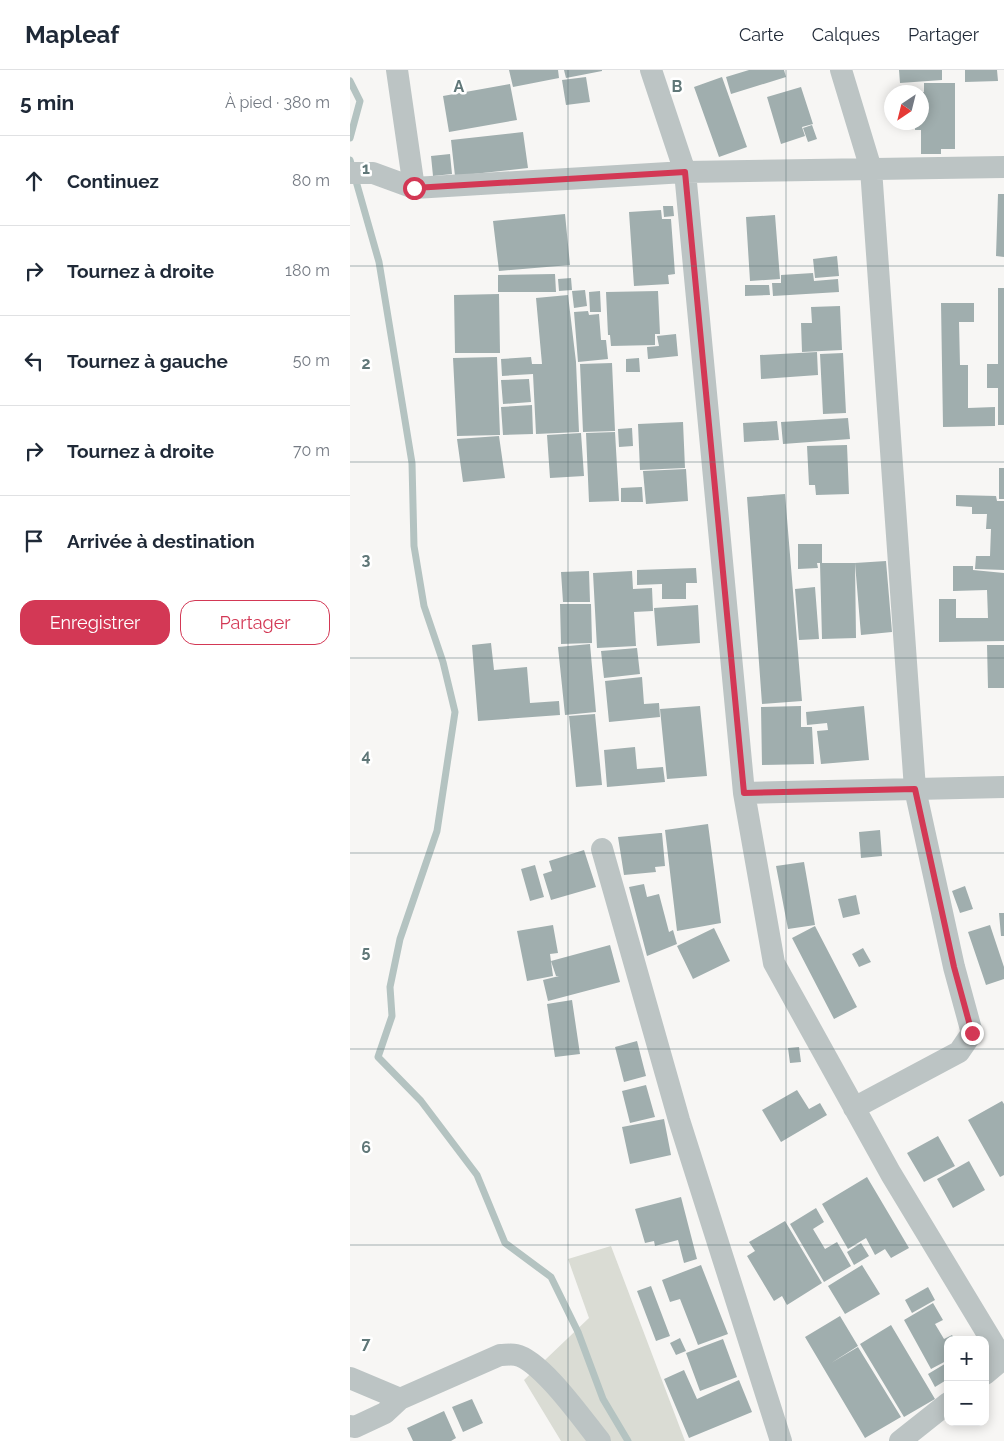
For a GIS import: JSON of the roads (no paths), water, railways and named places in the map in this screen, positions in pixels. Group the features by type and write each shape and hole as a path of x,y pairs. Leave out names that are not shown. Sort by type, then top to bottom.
{"street":[{"path":"398,70 414,188"},
{"path":"652,70 685,172 744,793 774,963 891,1174 1004,1360 989,1371"},
{"path":"841,70 871,169 915,789 954,967 972,1033 958,1052 854,1108"},
{"path":"350,173 372,173 414,188 685,172 1004,167"},
{"path":"744,793 1004,787"},
{"path":"602,849 679,1120 781,1441"},
{"path":"350,1426 355,1426 385,1413 400,1399 500,1355 517,1355 533,1363 556,1387 600,1441"},
{"path":"350,1378 400,1399"},
{"path":"900,1441 944,1406"}],"waterway":[{"path":"350,81 360,101 350,138"},
{"path":"350,160 379,262 412,463 414,546 424,606 443,662 455,712 437,831 400,939 390,987 392,1016 378,1057 421,1101 477,1175 505,1243 551,1277 578,1332 603,1399 628,1441"}]}
